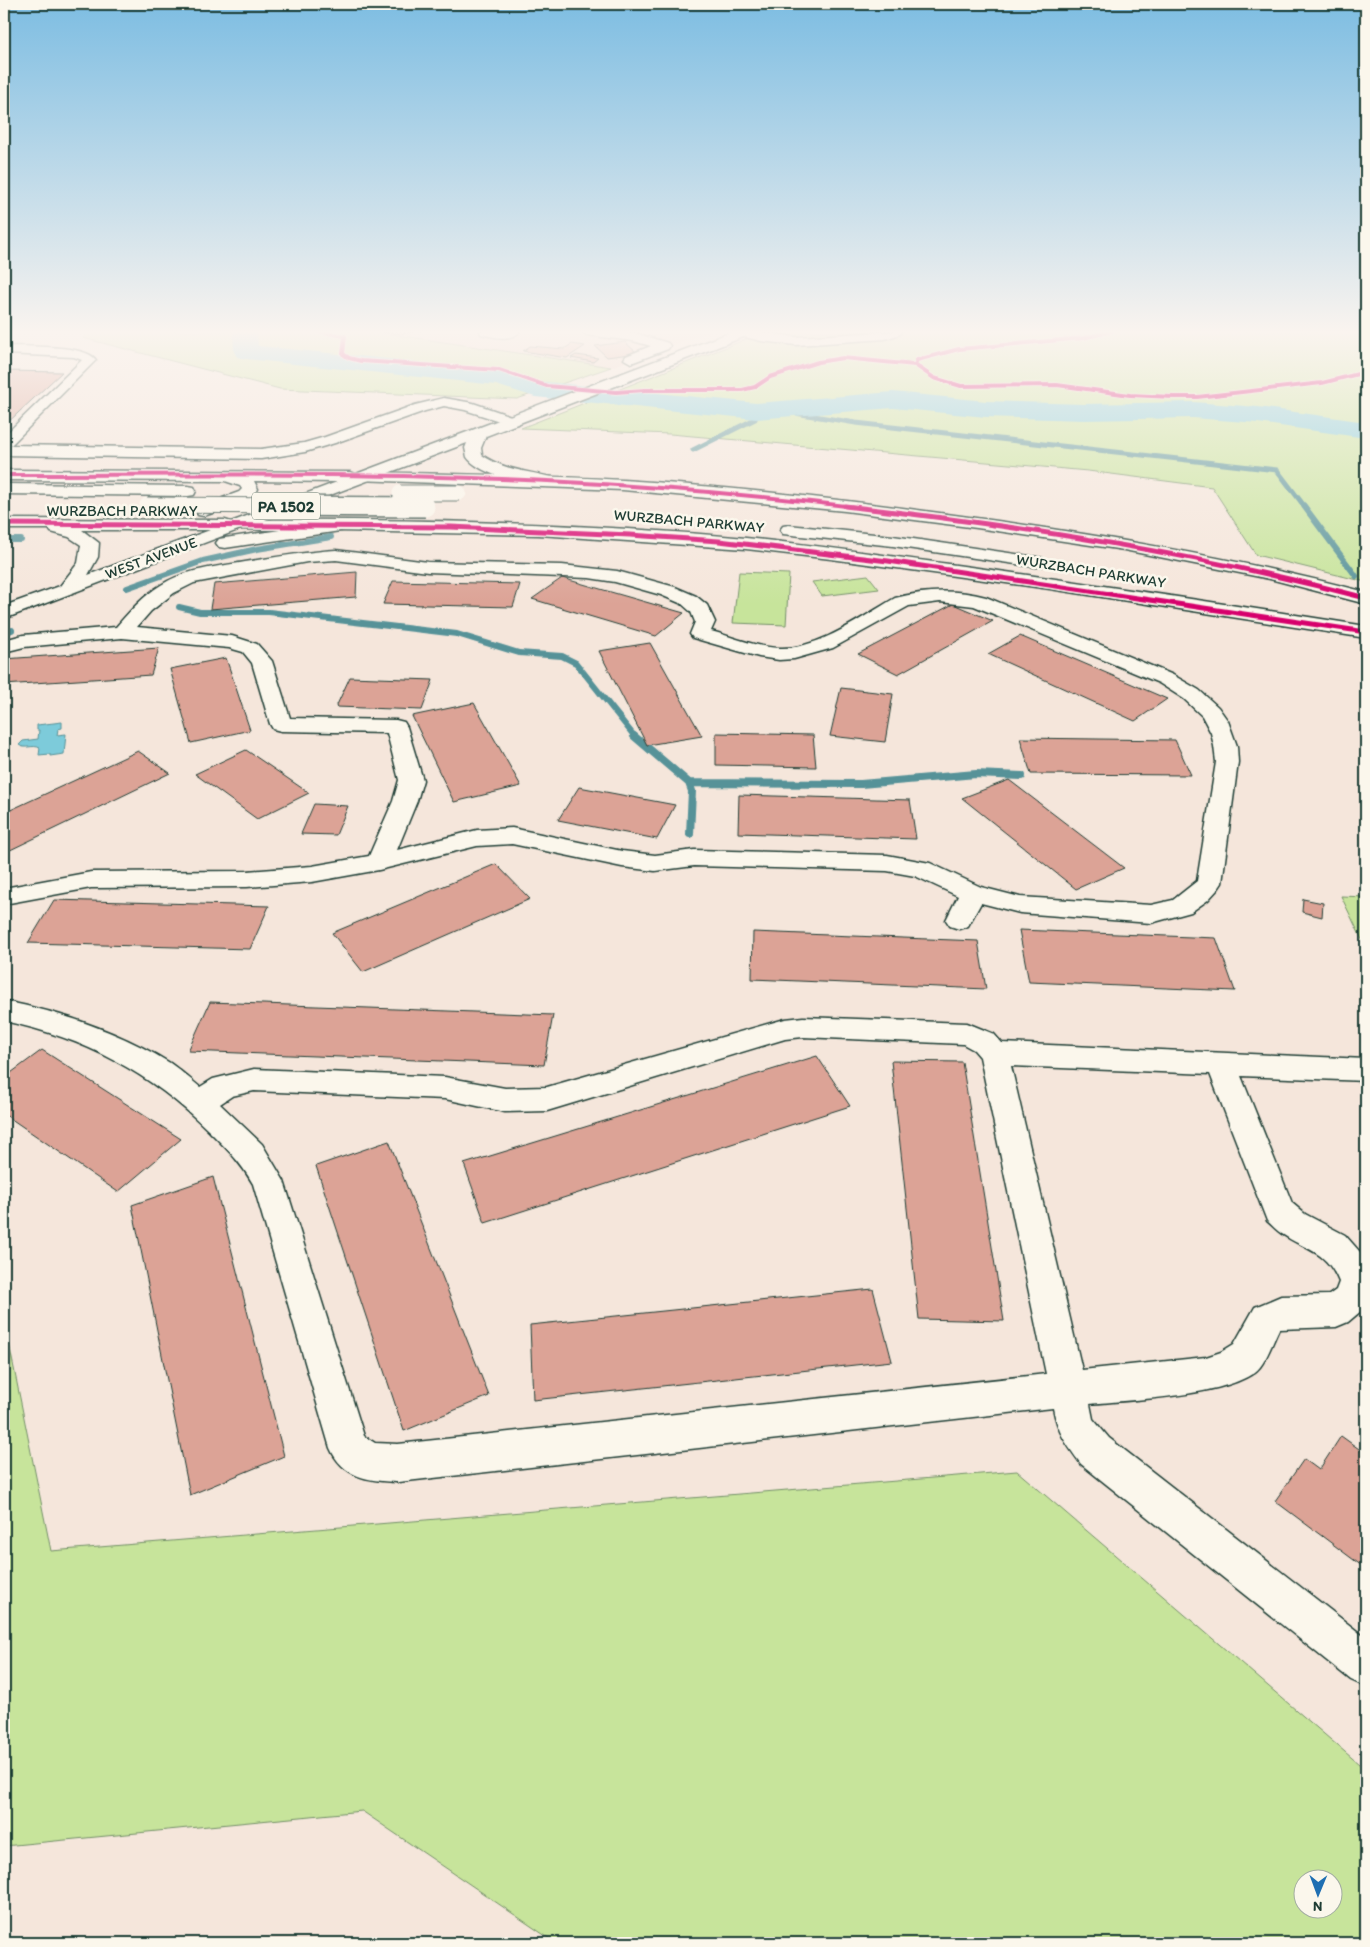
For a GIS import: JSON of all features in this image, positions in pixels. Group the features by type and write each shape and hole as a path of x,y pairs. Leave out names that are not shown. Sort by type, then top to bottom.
{"main road":[{"path":"4,444 27,422"},
{"path":"4,450 266,453 305,447 381,422"},
{"name":"WEST AVENUE","path":"4,613 510,422"},
{"path":"480,434 474,448 475,457 484,465 505,474 549,482 697,491 813,503 1078,536 1218,561 1366,598"},
{"path":"260,476 332,467 444,447"},
{"path":"152,524 195,514 245,496 250,488 247,483 224,476"},
{"name":"WURZBACH PARKWAY","path":"5,478 364,477 458,493"},
{"name":"WURZBACH PARKWAY","path":"5,478 188,491 458,493 710,505 822,515 994,537 1178,568 1366,604"},
{"path":"391,525 372,516 372,506 418,483 458,493 549,482"},
{"name":"WURZBACH PARKWAY","path":"4,505 426,508 458,493"},
{"name":"WURZBACH PARKWAY","path":"4,524 358,524"},
{"path":"46,524 75,533 90,543 90,555 87,564 68,589"},
{"path":"153,558 223,543 358,524 550,530 720,541 865,558 1110,591 1366,632"},
{"name":"WURZBACH PARKWAY","path":"776,529 893,541 1055,565"},
{"path":"4,896 91,880 247,880 312,874 379,862 477,838 512,836 655,864 694,858 887,863 921,869 973,893 1020,905 1151,914 1182,906 1199,894 1209,883 1226,762 1226,743 1217,721 1207,706 1188,691 1166,678 979,601 962,597 916,598 902,602 819,648 780,654 747,648 700,634 705,622 700,609 689,600 668,591 617,576 562,570 428,567 360,557 336,556 298,559 205,574 186,579 167,589 144,607 122,632"},
{"name":"WURZBACH PARKWAY","path":"1187,587 1262,601 1366,626"},
{"path":"4,646 22,641 122,632 232,642 250,648 262,661 281,724 396,727 411,780 406,800 379,862"},
{"path":"959,920 973,893"},
{"path":"4,1011 35,1017 99,1039 159,1071 198,1102 251,1153 268,1181 350,1448 370,1462 398,1463 1206,1374 1231,1366 1247,1356 1267,1318 1280,1312 1336,1311 1349,1300 1356,1282 1348,1262 1333,1245 1294,1224 1279,1211 1221,1064"},
{"path":"198,1102 224,1087 254,1080 445,1088 505,1100 547,1099 785,1029 803,1027 967,1034 984,1042 994,1054 1076,1427 1095,1452 1366,1665"},
{"path":"994,1054 1366,1070"}],"green space":[{"path":"537,422 1366,422 1366,582 1256,555 1212,487 1088,471 670,434 521,428"},
{"path":"739,572 789,574 786,625 733,623"},
{"path":"868,575 879,589 822,596 812,582"},
{"path":"1341,896 1366,897 1366,948"},
{"path":"4,1319 51,1551 1017,1471 1366,1770 1366,1943 556,1943 362,1811 4,1846"}],"water":[{"path":"62,722 62,728 58,729 57,735 66,734 64,754 39,755 40,748 19,745 23,741 38,739 39,730 37,730 37,725"}],"building":[{"path":"357,572 356,597 210,609 214,584"},
{"path":"562,578 684,613 656,636 532,599"},
{"path":"393,581 520,584 513,607 383,604"},
{"path":"953,604 993,621 898,674 858,654"},
{"path":"1020,636 1167,699 1135,721 988,654"},
{"path":"650,643 702,736 647,745 599,651"},
{"path":"159,648 151,675 4,685 4,659"},
{"path":"226,658 250,730 191,743 170,669"},
{"path":"350,677 433,680 422,710 336,707"},
{"path":"841,688 893,694 885,742 830,736"},
{"path":"474,703 521,786 454,802 412,716"},
{"path":"716,733 813,735 816,767 716,765"},
{"path":"1020,738 1175,740 1191,775 1031,774"},
{"path":"246,750 309,793 257,819 195,774"},
{"path":"138,751 170,773 4,853 4,813"},
{"path":"1009,780 1124,868 1076,889 962,798"},
{"path":"579,787 675,805 657,839 558,820"},
{"path":"739,795 910,800 916,839 738,833"},
{"path":"314,804 348,806 336,835 301,834"},
{"path":"496,864 530,899 363,972 332,933"},
{"path":"1303,899 1323,903 1322,917 1302,912"},
{"path":"54,900 269,906 250,949 28,943"},
{"path":"1019,930 1216,938 1235,991 1029,982"},
{"path":"753,932 978,941 986,989 752,979"},
{"path":"210,1002 553,1015 544,1065 188,1051"},
{"path":"42,1050 181,1139 118,1192 4,1114 4,1078"},
{"path":"817,1056 850,1106 485,1223 464,1164"},
{"path":"891,1061 962,1062 1004,1321 919,1319"},
{"path":"389,1141 489,1396 404,1431 316,1166"},
{"path":"213,1177 284,1456 190,1495 132,1205"},
{"path":"873,1289 892,1361 533,1400 530,1325"},
{"path":"1341,1436 1366,1454 1366,1569 1275,1501 1304,1459 1319,1470"}],"waterway":[{"path":"693,450 749,422"},
{"path":"849,422 1277,470 1305,507"},
{"path":"1307,422 1366,430"},
{"path":"1304,506 1356,576"},
{"path":"127,588 203,561 257,549 331,537"},
{"path":"4,540 21,540"},
{"path":"179,607 200,612 269,612 457,634 519,653 562,656 576,663 635,737"},
{"path":"4,633 12,630"},
{"path":"635,737 689,783"},
{"path":"689,783 861,784 976,774 1022,776"},
{"path":"689,783 692,791 690,834"}],"cycle path":[{"path":"4,475 392,476 547,481 713,492 892,511 1078,537 1175,554 1271,574 1366,598"},
{"path":"4,524 451,527 540,530 747,543 1103,591 1366,632"}]}
